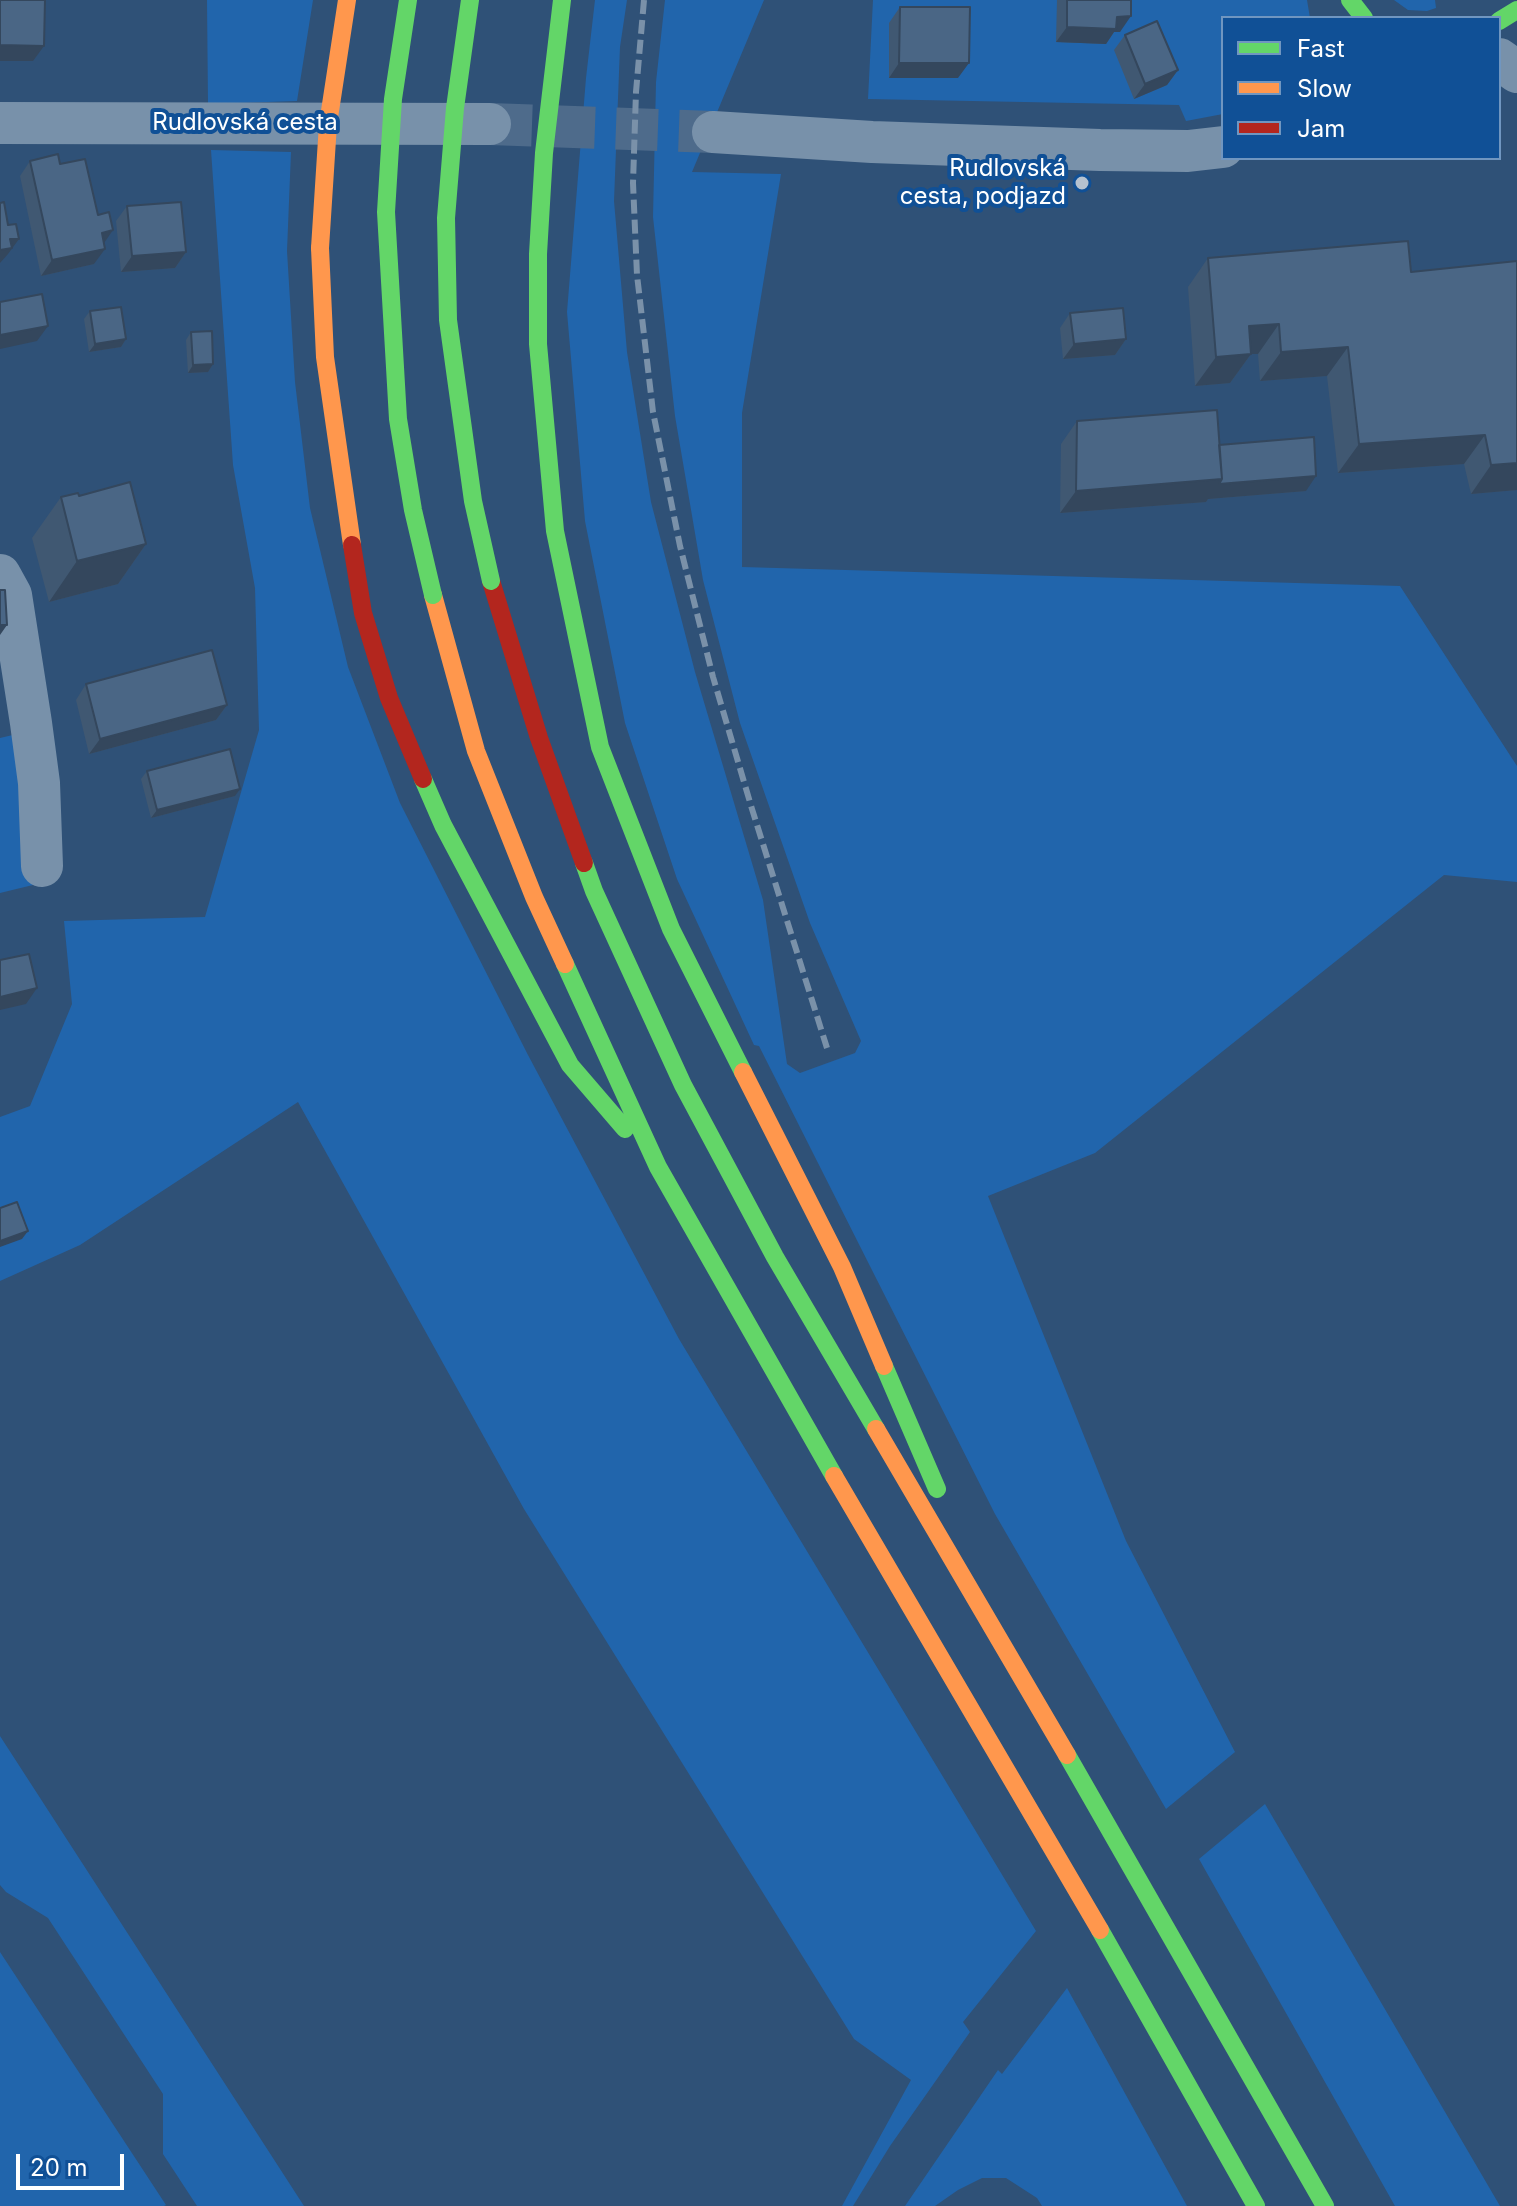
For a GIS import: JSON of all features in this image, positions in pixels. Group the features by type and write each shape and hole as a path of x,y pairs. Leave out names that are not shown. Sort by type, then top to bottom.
{"main road":[{"path":"347,0 328,124 320,248 325,357 363,613 389,698 443,825 570,1065 658,1167"},
{"path":"408,0 393,99 386,212 398,419 413,510 476,751 534,897 658,1167 797,1414 1043,1829 1256,2206"},
{"path":"470,0 455,108 446,218 448,320 473,501 491,581 539,738 594,891 683,1085 775,1257 1007,1651 1325,2206"},
{"path":"562,0 544,153 538,254 538,344 555,531 600,747 671,929 842,1267 1007,1651"},
{"path":"1350,0 1362,16"}],"street":[{"name":"Rudlovská cesta","path":"0,123 490,124"},
{"path":"713,132 1085,150 1188,151 1221,147"},
{"path":"0,575 11,595 33,738 39,783 42,866"}],"shaded area":[{"path":"207,0 313,0 297,101 208,104"},
{"path":"595,0 627,0 620,47 614,201 627,352 651,502 695,672 763,900 787,1064 800,1073 855,1053 861,1041 810,923 740,723 703,580 675,416 653,217 656,82 665,0 764,0 692,172 781,174 742,413 742,567 1400,586 1517,766 1517,882 1444,875 1095,1153 988,1196 1126,1541 1235,1752 1166,1809 995,1514 759,1046 754,1045 677,879 625,723 585,521 567,312"},
{"path":"873,0 1307,0 1310,16 1221,16 1221,114 1186,121 1179,105 868,99"},
{"path":"1394,0 1435,0 1436,8 1408,10"},
{"path":"211,150 291,152 287,251 295,382 310,508 348,667 400,803 528,1055 679,1339 1036,1931 963,2022 970,2032 890,2146 853,2206 842,2206 911,2080 854,2039 524,1509 298,1102 80,1245 0,1281 0,1117 30,1106 72,1004 64,921 205,917 259,730 255,588 233,465"},
{"path":"17,734 37,884 0,893 0,738"},
{"path":"0,1736 304,2206 197,2206 163,2154 163,2094 48,1918 0,1885"},
{"path":"1265,1804 1500,2206 1395,2206 1199,1859"},
{"path":"0,1952 166,2205 0,2206"},
{"path":"1067,1988 1187,2206 1042,2206 1037,2198 1006,2178 982,2178 935,2206 905,2206 998,2070 1002,2074"}],"building":[{"path":"0,0 45,0 44,46 0,45"},
{"path":"1067,0 1131,0 1131,16 1117,17 1116,29 1067,27"},
{"path":"900,7 970,7 969,63 899,63"},
{"path":"1157,21 1178,70 1145,84 1125,35"},
{"path":"58,154 60,164 85,159 98,215 109,212 113,230 102,233 105,249 52,260 30,161"},
{"path":"4,202 8,225 16,224 19,239 10,239 12,248 0,250 0,203"},
{"path":"181,202 186,252 132,256 127,206"},
{"path":"1408,241 1411,272 1517,261 1517,463 1491,465 1485,435 1359,444 1348,347 1281,352 1279,324 1249,326 1251,354 1216,357 1208,258"},
{"path":"42,294 48,326 0,335 0,302"},
{"path":"121,307 126,339 95,344 90,311"},
{"path":"1123,308 1126,339 1074,344 1070,313"},
{"path":"212,331 213,364 193,365 191,332"},
{"path":"1217,410 1222,479 1076,491 1077,421"},
{"path":"1314,437 1316,476 1219,484 1222,479 1219,445"},
{"path":"130,482 146,544 77,561 61,497 78,493 79,496"},
{"path":"0,590 5,590 7,625 0,625"},
{"path":"212,650 227,705 100,739 86,684"},
{"path":"230,749 240,789 157,810 147,771"},
{"path":"29,954 37,988 0,997 0,960"},
{"path":"17,1202 28,1231 0,1241 0,1208"}],"tunnel":[{"path":"490,124 713,132"}],"railway":[{"path":"644,0 636,92 633,183 637,275 653,412 680,546 713,677 827,1048"}],"traffic: fast":[{"path":"408,0 393,99 386,212 398,419 413,510 433,595"},
{"path":"470,0 455,108 446,218 448,320 473,501 491,581"},
{"path":"562,0 544,153 538,254 538,344 555,531 600,747 671,929 743,1072"},
{"path":"1350,0 1362,16"},
{"path":"1501,20 1517,10"},
{"path":"423,779 443,825 570,1065 625,1129"},
{"path":"584,863 683,1085 775,1257 876,1429"},
{"path":"565,964 658,1167 834,1476"},
{"path":"884,1366 937,1489"},
{"path":"1067,1755 1325,2206"},
{"path":"1100,1930 1256,2206"}],"traffic: slow":[{"path":"320,248 328,124 347,0"},
{"path":"320,248 325,357 352,545"},
{"path":"433,595 476,751 534,897 565,964"},
{"path":"743,1072 842,1267 884,1366"},
{"path":"876,1429 1067,1755"},
{"path":"834,1476 1100,1930"}],"traffic: jam":[{"path":"352,545 363,613 389,698 423,779"},
{"path":"491,581 539,738 584,863"}],"place":[{"name":"Rudlovská cesta, podjazd","path":"1082,183"}]}
